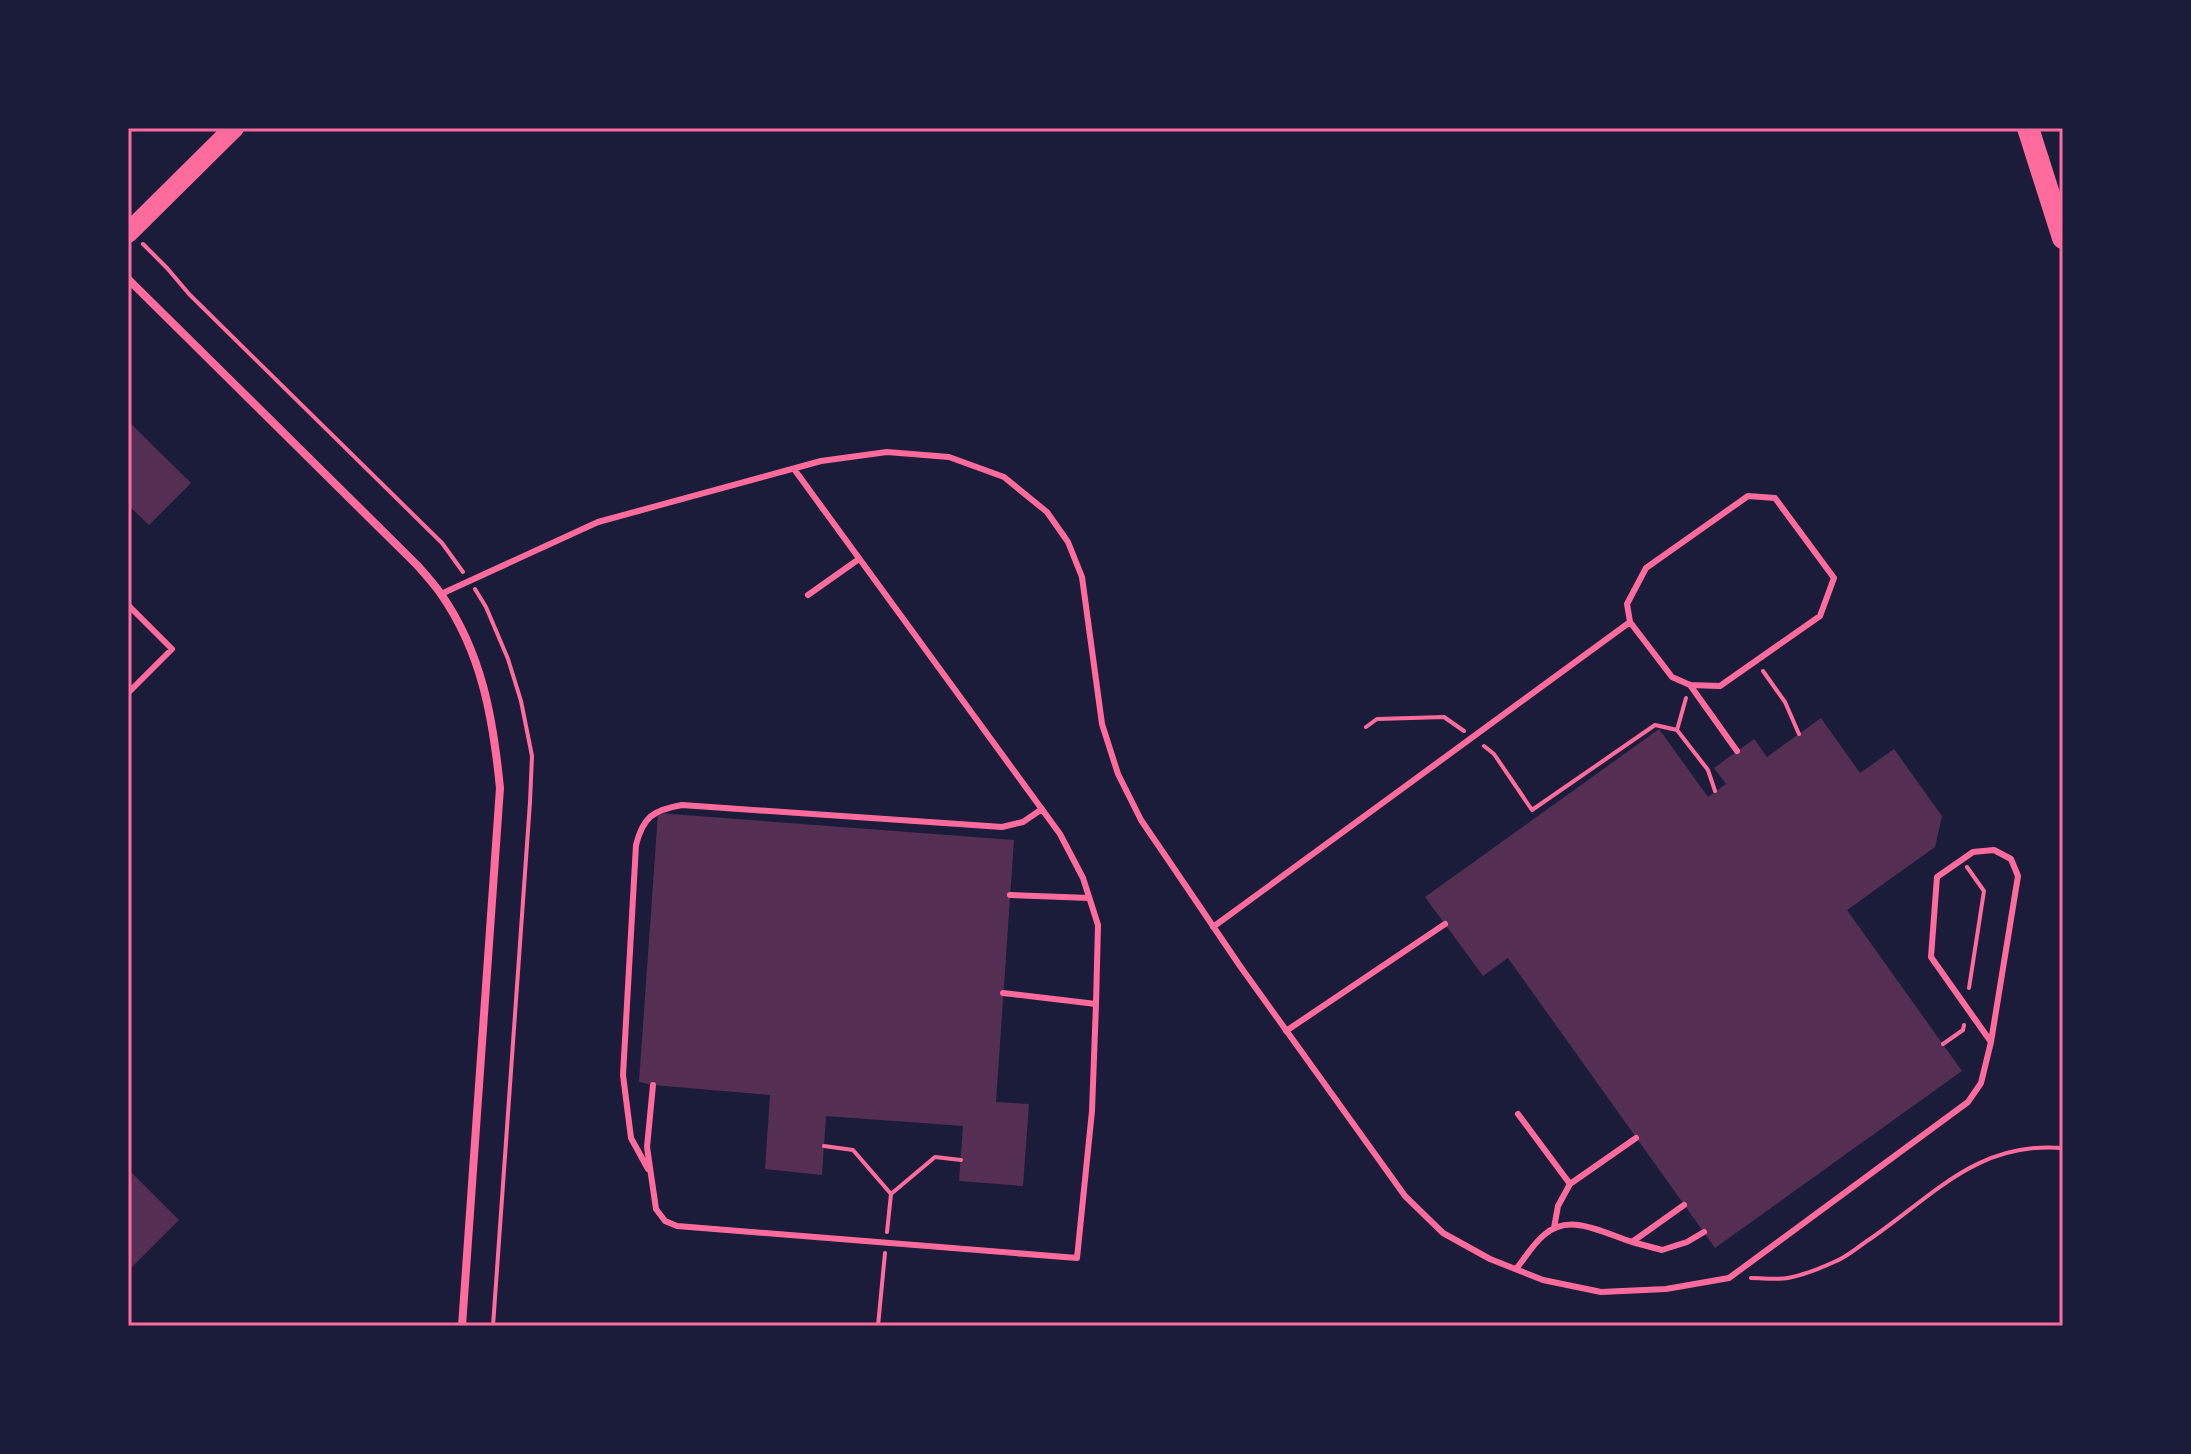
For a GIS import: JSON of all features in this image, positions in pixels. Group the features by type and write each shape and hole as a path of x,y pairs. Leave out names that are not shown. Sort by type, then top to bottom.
{"highway":[{"path":"2028,128 2063,238"}],"main road":[{"path":"129,232 234,128"}],"street":[{"path":"128,279 417,565 441,594 468,641 481,675 494,730 500,788 462,1326"}],"lane":[{"path":"441,594 598,522 821,461 887,452 949,457 1004,477 1047,512 1068,542 1082,577 1102,724 1118,774 1141,820 1286,1031 1405,1196 1443,1233 1490,1259 1543,1280 1601,1292 1666,1289 1729,1278 1968,1102 1981,1083 1991,1042 2018,876 2011,859 1994,850 1973,852 1937,877 1931,957 1991,1042"},
{"path":"653,1085 647,1147 656,1209 665,1221 677,1226 1077,1258 1092,1111 1098,925 1083,878 1042,809 794,469"},
{"path":"1748,496 1775,498 1834,578 1820,616 1720,686 1690,685 1672,677 1630,622 1627,604 1646,568 1748,496"},
{"path":"808,595 859,559"},
{"path":"128,605 172,649 128,693"},
{"path":"1213,927 1630,622"},
{"path":"1690,685 1737,751"},
{"path":"651,1176 631,1138 623,1075 636,845 640,828 650,817 663,808 682,805 1002,827 1023,822 1042,809"},
{"path":"1010,895 1089,898"},
{"path":"1286,1031 1445,924"},
{"path":"1003,993 1096,1004"},
{"path":"1518,1114 1570,1184"},
{"path":"1554,1228 1558,1206 1570,1184 1636,1138"},
{"path":"1632,1242 1684,1205"},
{"path":"1516,1269 1542,1236 1570,1223 1662,1250 1687,1242 1704,1232"}],"path":[{"path":"129,232 442,543 486,607 508,659 521,701 532,756 493,1326"},
{"path":"1756,661 1785,702 1799,734"},
{"path":"1677,730 1690,685"},
{"path":"1366,727 1377,719 1444,717 1494,754 1532,810 1655,725 1677,730 1708,770 1715,791"},
{"path":"1943,1044 1963,1030 1984,891"},
{"path":"824,1146 853,1150 891,1194"},
{"path":"1729,1278 1787,1278 1836,1262 1956,1174 2011,1150 2045,1146 2063,1148"},
{"path":"878,1326 891,1194 935,1157 961,1160"}],"building":[{"path":"128,421 191,483 149,525 128,505"},
{"path":"1821,718 1860,773 1894,749 1942,816 1935,847 1847,910 1962,1071 1715,1248 1508,958 1483,976 1425,897 1659,729 1708,797 1726,784 1714,768 1754,739 1767,757"},
{"path":"658,813 1014,840 996,1102 1029,1104 1023,1186 959,1181 963,1126 826,1116 822,1175 765,1169 770,1095 639,1082"},
{"path":"132,1173 179,1220 128,1271 128,1177"}]}
